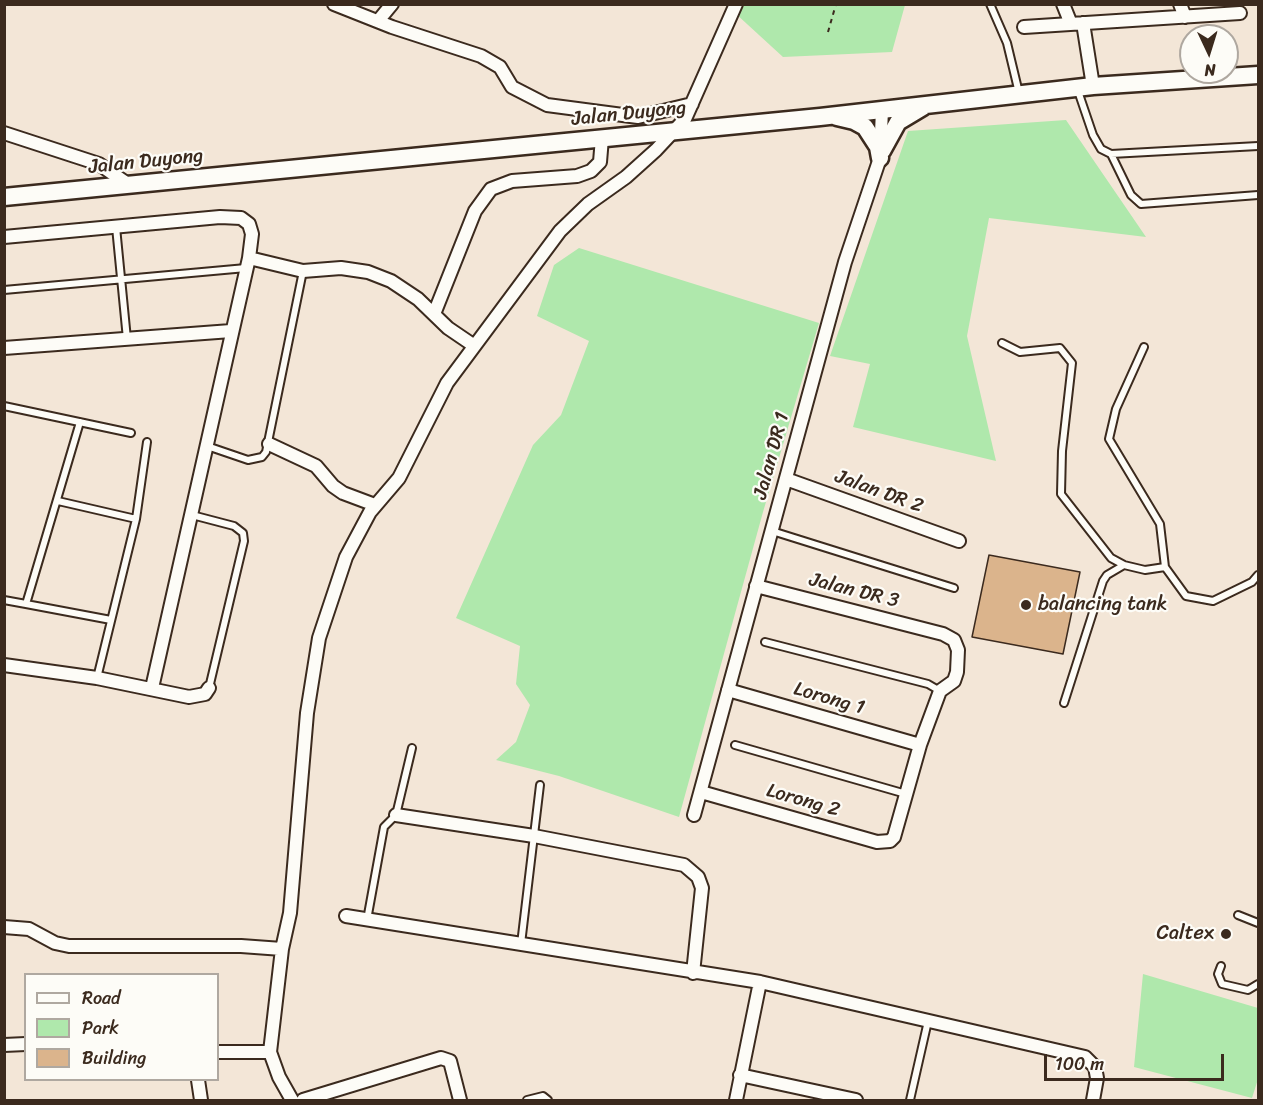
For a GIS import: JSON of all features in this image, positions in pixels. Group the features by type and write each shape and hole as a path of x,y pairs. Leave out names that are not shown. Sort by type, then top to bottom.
{"main road":[{"name":"Jalan Duyong","path":"4,197 820,117 1085,87 1258,75"},
{"path":"881,154 898,122 929,104"},
{"path":"820,117 839,117 865,127 881,154"}],"street":[{"path":"334,4 481,56 500,67 512,87 547,105 638,117 692,104"},
{"path":"378,21 392,4"},
{"path":"292,1101 279,1077 270,1052 282,949 290,913 307,713 319,638 346,557 356,533 375,505 399,478 447,383 473,345 560,231 588,204 626,177 675,131 692,104 736,4"},
{"path":"1063,4 1077,24 1085,87"},
{"path":"1180,4 1185,17"},
{"path":"1024,27 1240,13"},
{"name":"Jalan DR 1","path":"694,815 845,262 881,154 882,109"},
{"path":"4,133 99,165 129,185"},
{"path":"434,314 475,211 491,189 513,181 577,176 591,171 600,162 602,138"},
{"path":"4,237 220,217 241,218 249,224 252,234 248,263 152,688"},
{"path":"248,263 303,271 341,268 368,272 391,281 434,314 448,328 473,345"},
{"path":"4,348 231,331"},
{"path":"268,444 316,466 343,494 375,505"},
{"name":"Jalan DR 2","path":"786,479 959,541"},
{"name":"Jalan DR 3","path":"756,586 943,633 954,640 959,660 954,681 940,691"},
{"path":"4,665 97,678 189,697 205,694 209,688"},
{"name":"Lorong 1","path":"728,690 920,745"},
{"path":"906,794 920,745 940,691"},
{"name":"Lorong 2","path":"700,792 877,842 890,841 894,837 906,794"},
{"path":"396,814 534,836 684,865 692,869 702,888 693,973"},
{"path":"346,916 760,982 1085,1057 1095,1067 1097,1078 1093,1101"},
{"path":"4,927 28,929 39,937 69,946 241,946 282,949"},
{"path":"736,1101 760,982"},
{"path":"4,1045 24,1044"},
{"path":"219,1052 270,1052"},
{"path":"303,1101 441,1058 450,1061 460,1101"},
{"path":"740,1075 856,1101"},
{"path":"198,1081 201,1101"}],"lane":[{"path":"990,4 1007,43 1019,94"},
{"path":"1085,87 1093,135 1101,149 1111,154 1258,146"},
{"path":"1111,154 1131,195 1141,204 1258,195"},
{"path":"116,226 127,340"},
{"path":"4,290 122,280 248,263"},
{"path":"207,446 248,460 262,458 268,444 303,271"},
{"path":"1002,343 1020,352 1060,348 1072,363 1062,451 1061,494 1111,558 1124,565 1145,570 1165,567"},
{"path":"1143,347 1116,409 1109,439 1160,524 1165,567 1186,596 1213,601 1252,582 1258,575"},
{"path":"4,406 131,433"},
{"path":"26,604 80,422"},
{"path":"97,678 136,519 147,442"},
{"path":"58,501 136,519"},
{"path":"192,515 234,526 243,533 244,541 209,688"},
{"path":"772,531 954,588"},
{"path":"1064,703 1103,581 1107,575 1124,565"},
{"path":"4,600 111,620"},
{"path":"765,642 928,684 940,691"},
{"path":"735,745 906,794"},
{"path":"367,920 384,827 396,814 412,748"},
{"path":"521,945 540,785"},
{"path":"1238,915 1258,923"},
{"path":"1221,966 1218,974 1222,984 1248,990 1258,984"},
{"path":"910,1101 928,1021"},
{"path":"527,1101 543,1096 548,1101"}],"path":[{"path":"828,32 836,4"}],"green space":[{"path":"738,4 905,5 892,52 783,57 735,13"},
{"path":"1066,120 1146,237 989,218 967,336 996,461 853,427 870,364 830,356 908,131"},
{"path":"579,248 819,323 763,512 679,817 559,776 496,760 516,742 530,705 516,684 520,646 456,618 533,445 561,415 589,341 537,316 554,265"},
{"path":"1143,974 1258,1008 1258,1079 1252,1098 1134,1067"}],"building":[{"name":"balancing tank","path":"989,555 1080,572 1063,654 972,637"}],"place":[{"name":"balancing tank","path":"1026,605"},
{"name":"Caltex","path":"1226,934"}]}
